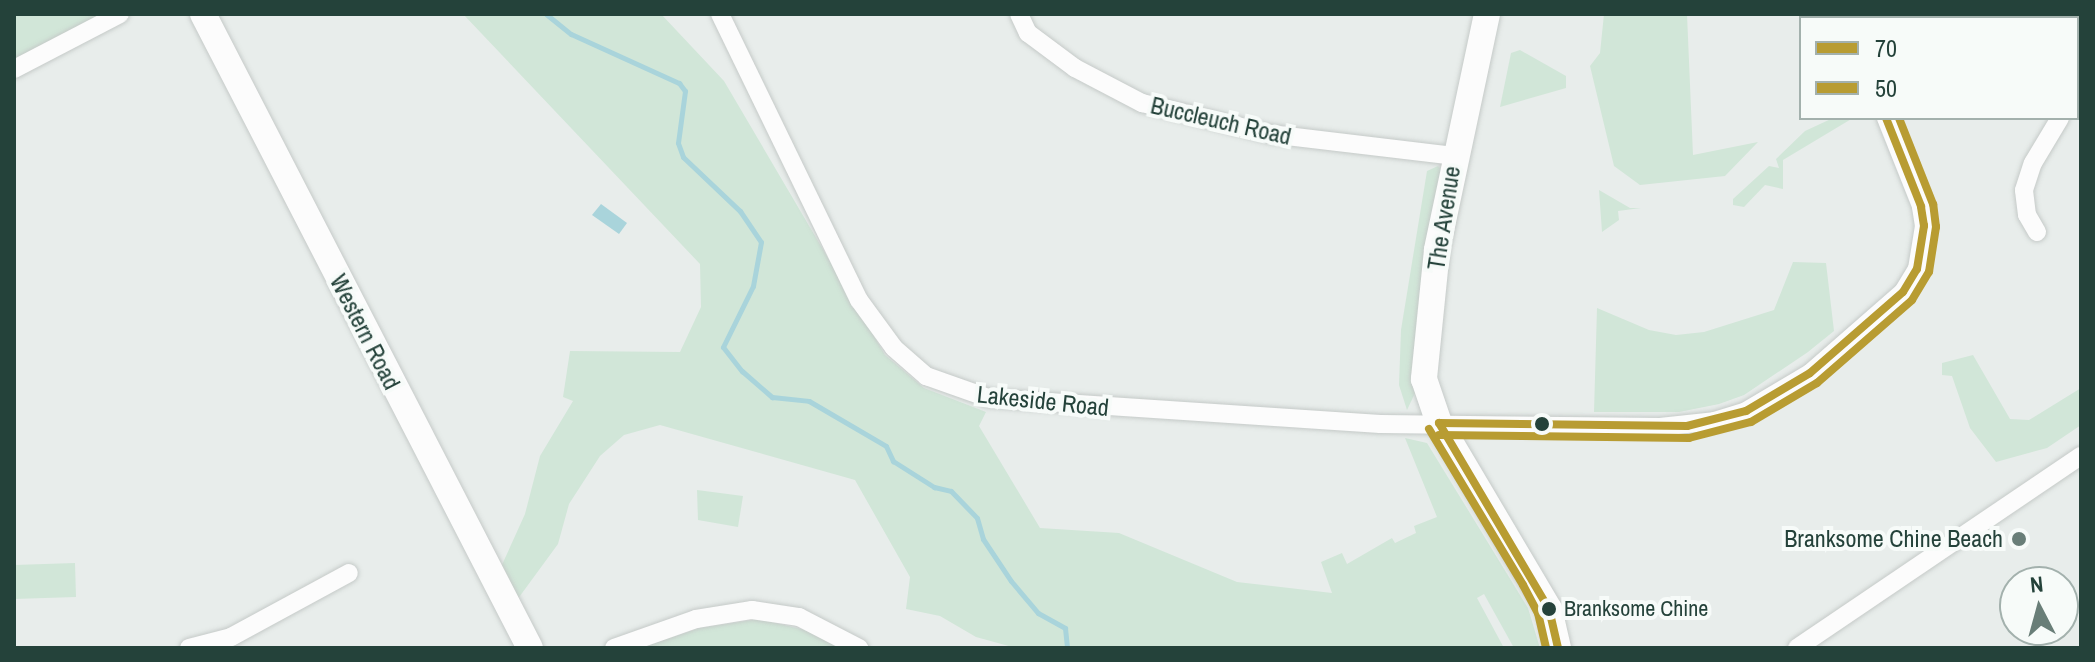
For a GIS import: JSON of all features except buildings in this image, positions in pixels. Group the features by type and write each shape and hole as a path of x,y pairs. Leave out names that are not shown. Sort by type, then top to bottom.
{"street":[{"path":"14,69 120,14"},
{"name":"Western Road","path":"203,14 530,648"},
{"name":"Lakeside Road","path":"720,14 859,300 894,348 926,376 955,390 1001,399 1294,419 1439,423 1687,426 1746,411 1810,373 1903,292 1917,269 1924,226 1921,206 1887,120"},
{"name":"Buccleuch Road","path":"1019,14 1028,33 1142,103 1270,134 1454,156"},
{"name":"The Avenue","path":"1487,14 1454,156 1424,359 1428,396 1439,423 1549,609 1558,648"},
{"path":"2037,232 2027,215 2024,190 2033,163 2059,120"},
{"path":"1797,648 2081,456"},
{"path":"189,648 231,637 349,573"},
{"path":"614,648 696,619 752,610 799,617 859,648"}],"green space":[{"path":"14,14 120,14 14,69"},
{"path":"463,14 661,14 724,81 885,355 924,388 986,412 979,426 1040,528 1119,533 1237,582 1332,593 1321,562 1342,553 1347,564 1392,538 1395,543 1416,533 1414,526 1437,517 1405,438 1427,443 1528,608 1540,648 1514,648 1484,594 1477,598 1504,648 1016,648 976,637 940,616 906,609 910,577 855,480 660,425 624,435 600,456 569,504 558,544 517,600 501,567 525,514 540,456 573,401 563,397 570,351 680,352 701,307 700,264"},
{"path":"1604,14 1687,14 1693,155 1758,142 1725,176 1640,185 1614,166 1590,66 1600,53"},
{"path":"1520,50 1566,76 1566,88 1500,107 1511,53"},
{"path":"1829,120 1850,120 1783,160 1783,189 1765,185 1744,207 1733,205 1733,199 1769,166 1779,168 1776,159 1805,131"},
{"path":"1438,166 1443,172 1417,389 1407,410 1399,385 1401,330 1427,171"},
{"path":"1599,190 1630,208 1641,208 1618,211 1619,220 1602,232"},
{"path":"1793,262 1826,263 1834,331 1808,352 1744,395 1719,404 1679,412 1594,412 1597,308 1649,330 1676,335 1704,332 1774,310"},
{"path":"1973,355 2010,419 2029,420 2081,388 2081,425 2047,448 1996,462 1970,428 1952,376 1942,375 1942,363"},
{"path":"697,490 743,496 738,527 698,520"},
{"path":"75,563 76,597 14,599 14,565"},
{"path":"759,619 805,630 840,648 639,648 700,628"}],"water":[{"path":"601,204 627,223 619,234 592,215"}],"waterway":[{"path":"546,14 571,34 679,83 685,91 678,143 683,157 740,211 761,242 753,286 723,347 742,371 772,397 809,401 886,446 893,461 934,487 951,491 977,518 983,539 1011,581 1038,613 1065,628 1067,648"}],"transit line":[{"name":"70","path":"1439,423 1687,426 1746,411 1810,373 1903,292 1917,269 1924,226 1921,206 1887,120"},
{"name":"50","path":"1439,435 1689,438 1751,422 1817,383 1912,300 1929,272 1936,227 1933,204 1900,120"},
{"name":"70","path":"1439,423 1549,609 1558,648"},
{"name":"50","path":"1429,429 1538,613 1546,648"}],"place":[{"name":"Branksome Chine Beach","path":"2019,539"},
{"name":"Branksome Chine","path":"1549,609"}]}
